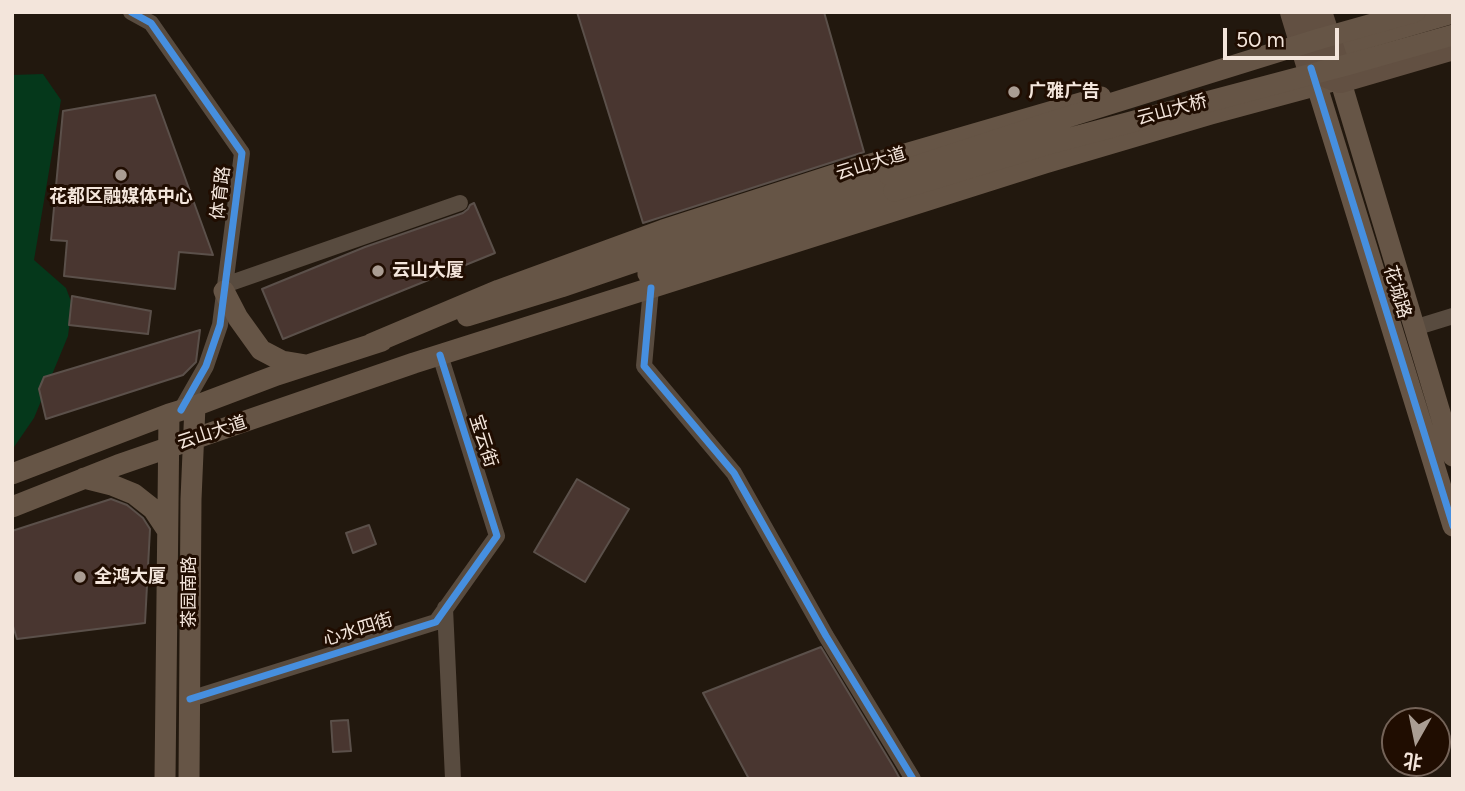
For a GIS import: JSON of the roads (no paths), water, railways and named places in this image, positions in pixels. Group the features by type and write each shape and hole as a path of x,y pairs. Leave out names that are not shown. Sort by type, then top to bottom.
{"highway":[{"name":"花城路","path":"1294,12 1320,52"},
{"name":"云山大道","path":"1320,52 1379,12"},
{"name":"云山大道","path":"1320,52 1453,46"}],"main road":[{"name":"云山大桥","path":"891,183 1057,120 1415,12"},
{"path":"1320,52 1453,13"},
{"name":"云山大桥","path":"891,183 1052,143 1453,35"},
{"name":"云山大道","path":"414,363 1032,167 1211,114 1320,52"},
{"name":"云山大道","path":"371,344 563,265 843,172 1077,103 1320,52"},
{"name":"花城路","path":"1320,52 1414,328 1453,456"},
{"name":"花城路","path":"1320,52 1453,526"},
{"name":"云山大道","path":"12,474 242,387 371,344 891,183"},
{"name":"云山大道","path":"12,507 168,447 414,363 891,183"},
{"path":"225,288 237,318 261,350 282,361 308,365"},
{"name":"茶园南路","path":"182,410 193,440 189,779"},
{"name":"茶园南路","path":"165,779 168,447 182,410"},
{"path":"84,478 134,494 153,509 167,530"}],"street":[{"name":"体育路","path":"131,12 152,23 242,153 220,325 206,366 182,410"},
{"path":"225,288 460,203"},
{"path":"651,288 644,366 734,473 826,636 913,779"},
{"path":"1414,328 1453,316"},
{"name":"宝云街","path":"440,355 497,536"},
{"name":"心水四街","path":"190,699 436,622 497,536"},
{"path":"445,608 453,779"}],"place":[{"name":"广雅广告","path":"1014,92"},
{"name":"花都区融媒体中心","path":"121,175"},
{"name":"云山大厦","path":"378,271"},
{"name":"全鸿大厦","path":"80,577"}]}
